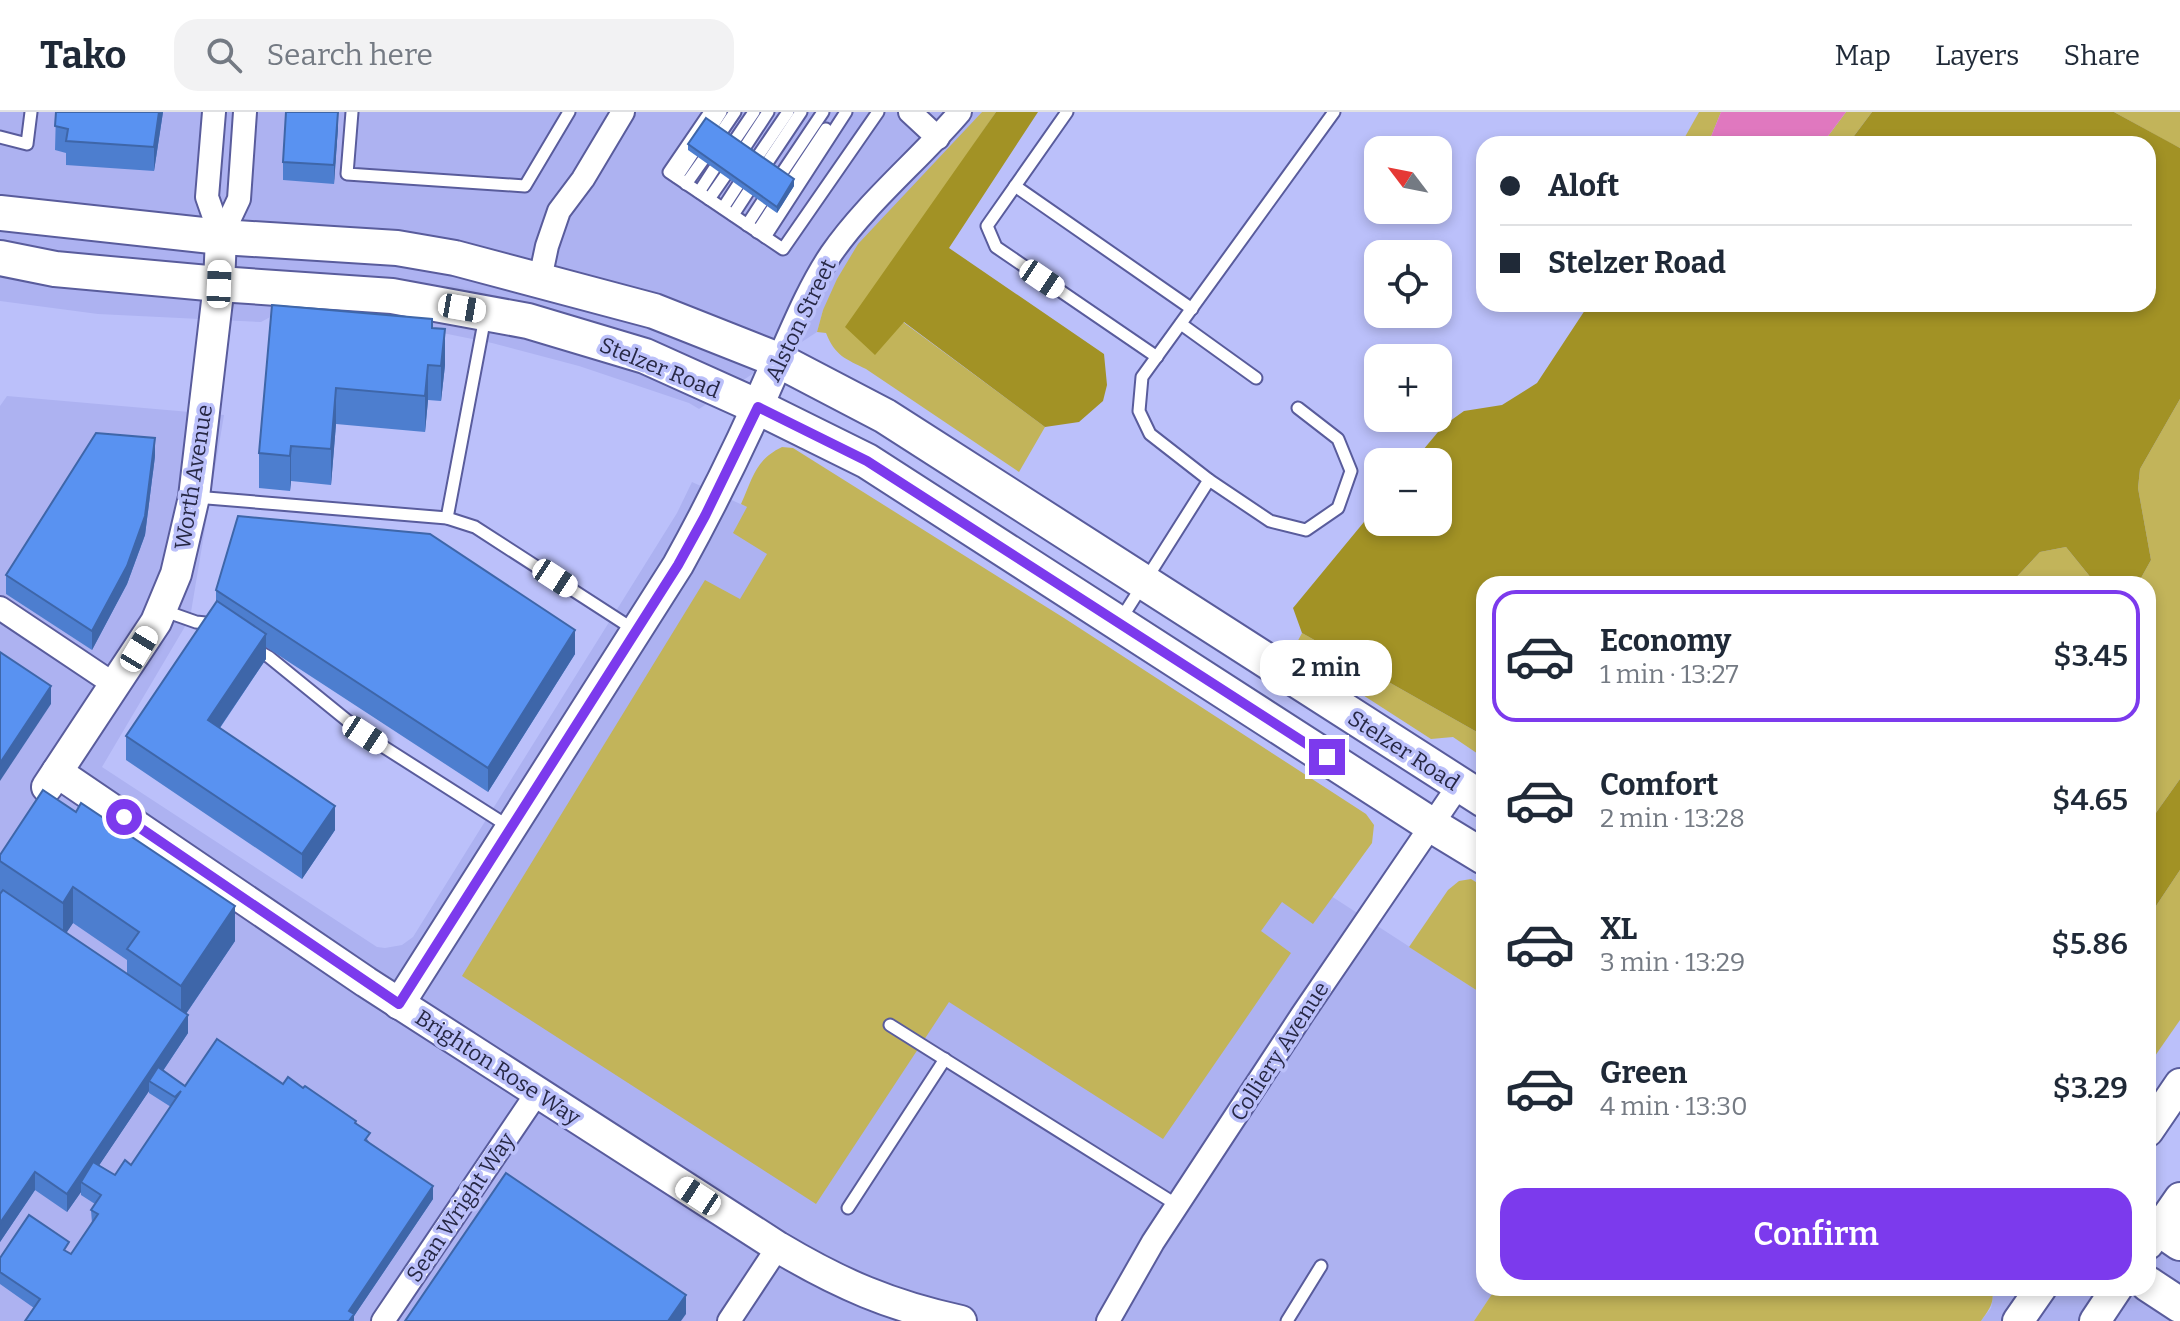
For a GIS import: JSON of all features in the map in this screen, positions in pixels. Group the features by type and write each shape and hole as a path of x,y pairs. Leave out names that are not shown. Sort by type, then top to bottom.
{"main road":[{"name":"Stelzer Road","path":"0,213 221,237 397,248 455,258 654,311 778,360 885,416 1471,793"},
{"name":"Stelzer Road","path":"0,258 55,269 392,296 528,321 645,356 867,461 1476,852"},
{"path":"2156,1289 2180,1305"}],"street":[{"name":"Worth Avenue","path":"31,810 162,610 176,574 194,497 219,284 221,237 207,197 214,112"},
{"name":"Worth Avenue","path":"221,237 239,199 245,112"},
{"path":"540,279 559,211 583,179 623,112"},
{"path":"910,112 938,138"},
{"name":"Alston Street","path":"399,1004 678,565 758,407 809,294 831,255 860,218 960,112"},
{"path":"0,608 115,685"},
{"name":"Brighton Rose Way","path":"57,772 399,1004 778,1247 837,1281 865,1293 920,1312 961,1321"},
{"name":"Colliery Avenue","path":"1108,1321 1153,1242 1310,1003 1433,826 1471,793"},
{"path":"2156,1119 2180,1084"},
{"name":"Sean Wright Way","path":"385,1321 478,1195 537,1093"},
{"path":"2159,1234 2180,1198"},
{"path":"729,1321 778,1247"},
{"path":"2018,1321 2035,1296"},
{"path":"2095,1321 2112,1296"}],"lane":[{"path":"0,137 27,144 31,112"},
{"path":"352,112 347,174 525,186 569,112"},
{"path":"710,112 669,172 783,249 878,112"},
{"path":"721,112 715,131 735,112"},
{"path":"754,112 738,146 768,112"},
{"path":"788,112 761,162 801,112"},
{"path":"823,112 785,179 838,112"},
{"path":"757,231 846,112"},
{"path":"1067,112 987,226 996,247 1157,357"},
{"path":"1298,408 1338,439 1351,471 1338,508 1306,530 1270,521 1209,480 1150,434 1139,411 1142,377 1334,112"},
{"path":"682,181 698,157"},
{"path":"699,192 720,172 709,199"},
{"path":"1015,186 1192,309"},
{"path":"728,212 743,189"},
{"path":"757,231 767,206"},
{"path":"447,518 486,313"},
{"path":"1181,324 1256,378"},
{"path":"1119,623 1209,480"},
{"path":"194,497 447,518 475,527 636,631"},
{"path":"162,610 196,622 214,624 228,632"},
{"path":"242,641 269,657 365,735 511,828"},
{"path":"890,1025 1177,1205"},
{"path":"848,1208 945,1059"},
{"path":"1287,1321 1321,1266"}],"shaded area":[{"path":"0,112 982,112 945,153 823,310 817,332 699,409 579,366 418,328 274,315 261,322 98,314 0,301"},
{"path":"982,112 996,112 941,193 903,322 1045,427 1019,472 842,356 826,333 817,332 837,279 858,244"},
{"path":"996,112 1038,112 949,248 1104,354 1107,385 1103,401 1079,422 1045,427 904,322 875,355 845,327"},
{"path":"1699,112 1721,112 1711,136 1686,136"},
{"path":"1721,112 1846,112 1828,136 1711,136"},
{"path":"1846,112 1872,112 1854,136 1828,136"},
{"path":"1872,112 2114,112 2180,148 2180,399 2140,469 2138,488 2151,560 2142,576 2090,576 2066,547 2040,552 2018,576 1476,576 1476,731 1302,633 1293,608 1364,522 1364,536 1452,536 1452,448 1425,448 1438,432 1452,432 1452,420 1464,411 1502,405 1537,383 1584,312 2156,312 2156,136 1854,136"},
{"path":"2114,112 2180,112 2180,148 2172,144"},
{"path":"7,396 224,415 190,618 102,767 377,947 402,945 413,937 677,513 692,482 747,507 764,529 1476,990 1476,1296 1491,1296 1474,1321 0,1321 0,406"},
{"path":"2180,399 2180,779 2156,813 2156,576 2142,576 2151,560 2138,488 2140,469"},
{"path":"782,447 793,448 1064,618 1366,814 1374,825 1372,843 1313,924 1282,902 1261,931 1291,953 1163,1139 949,1002 816,1204 462,976 705,580 740,599 767,554 733,533 747,507 741,504 760,464"},
{"path":"2066,547 2090,576 2018,576 2040,552"},
{"path":"1302,633 1476,731 1476,753 1453,737 1431,739 1293,650"},
{"path":"2180,779 2180,870 2156,906 2156,813"},
{"path":"2180,870 2180,1020 2156,1054 2156,906"},
{"path":"1471,879 1476,882 1476,990 1409,947 1448,890 1459,881"},
{"path":"2180,1212 2180,1321 1981,1321 1991,1308 1993,1296 2156,1296 2156,1222"},
{"path":"1491,1296 1993,1297 1981,1321 1474,1321"}],"building":[{"path":"56,112 159,112 154,147 66,141 68,129 55,126"},
{"path":"286,112 338,112 334,165 283,162"},
{"path":"706,118 794,179 777,207 688,144"},
{"path":"272,305 432,319 432,328 445,329 441,366 428,365 425,396 336,388 331,449 291,446 290,456 259,453"},
{"path":"96,433 155,438 145,516 127,566 92,631 6,575"},
{"path":"238,516 430,534 575,630 488,768 216,590"},
{"path":"217,601 266,634 208,720 335,806 302,854 126,736"},
{"path":"0,652 51,686 0,763"},
{"path":"43,790 76,812 81,803 235,906 181,986 127,949 139,932 73,887 63,903 0,861 0,855"},
{"path":"3,890 188,1015 67,1194 35,1172 0,1223 0,894"},
{"path":"217,1039 283,1084 288,1077 303,1088 305,1086 370,1133 365,1140 433,1186 349,1311 354,1314 349,1321 25,1321 40,1299 0,1272 0,1258 29,1215 69,1242 64,1250 71,1254 98,1214 91,1210 101,1195 81,1182 93,1162 115,1175 125,1160 131,1165 181,1091 175,1097 149,1081 158,1067 185,1086"},
{"path":"506,1173 686,1295 668,1321 405,1321"}],"route":[{"path":"124,817 399,1004 678,565 758,407 867,461 1327,757"}]}
